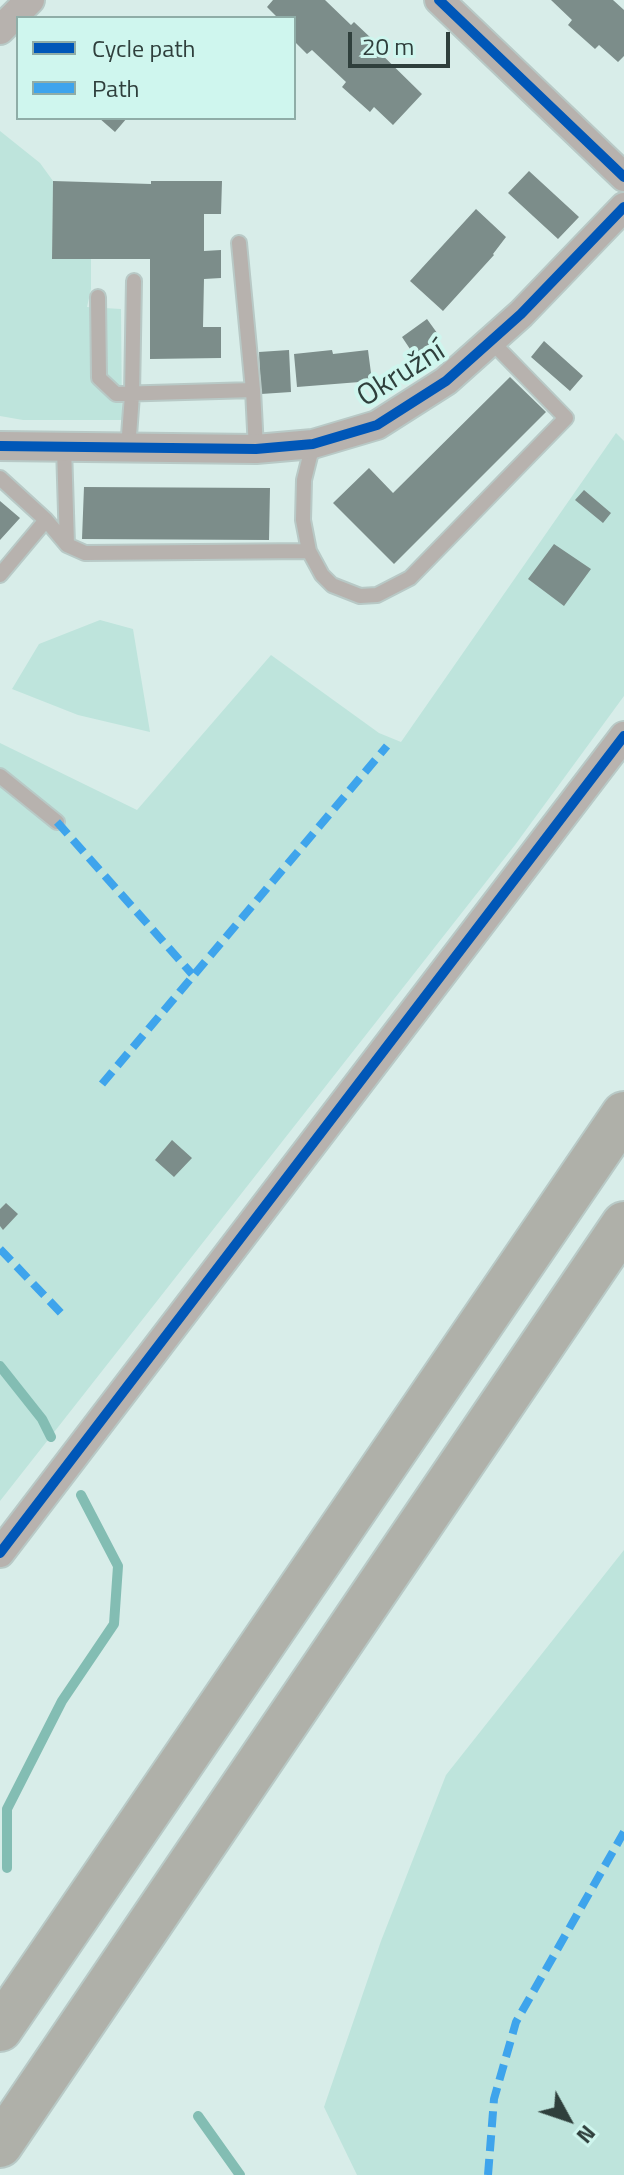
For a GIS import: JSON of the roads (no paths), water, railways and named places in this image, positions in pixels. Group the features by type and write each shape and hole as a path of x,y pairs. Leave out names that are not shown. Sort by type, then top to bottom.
{"highway":[{"path":"0,2029 624,1114"},
{"path":"0,2145 624,1224"}],"street":[{"path":"0,30 30,0"},
{"path":"439,0 624,177"},
{"name":"Okružní","path":"0,446 256,449 313,444 377,425 446,381 521,314 624,207"},
{"path":"0,1553 624,736"}],"lane":[{"path":"239,243 256,449"},
{"path":"128,449 134,281"},
{"path":"98,297 99,378 116,394 253,390"},
{"path":"313,444 304,480 303,520 309,551 322,575 332,585 360,596 377,595 410,578 566,418 491,341"},
{"path":"64,447 67,545"},
{"path":"0,478 46,520 67,545 85,553 309,551"},
{"path":"0,575 46,520"},
{"path":"0,776 57,822"}],"waterway":[{"path":"0,1366 42,1419 51,1437"},
{"path":"7,1868 7,1809 62,1701 114,1624 118,1566 81,1495"},
{"path":"198,2116 240,2175"}]}
